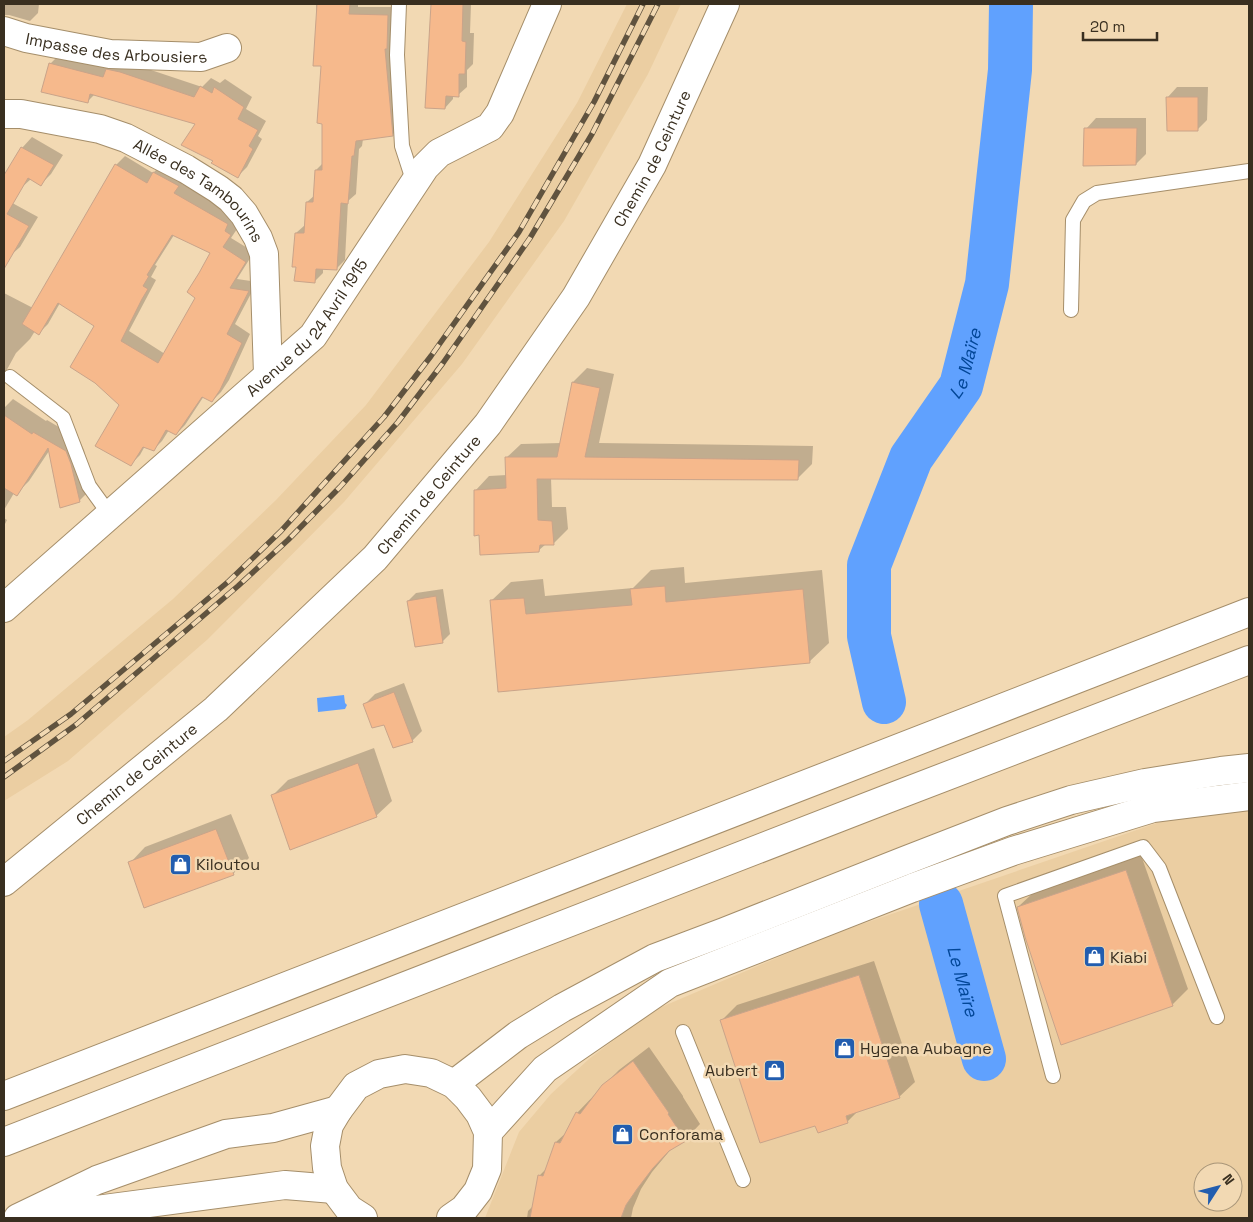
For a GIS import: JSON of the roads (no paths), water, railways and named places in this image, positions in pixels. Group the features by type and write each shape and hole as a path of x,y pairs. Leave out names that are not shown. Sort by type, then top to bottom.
{"main road":[{"name":"Avenue du 24 Avril 1915","path":"4,608 313,336 425,167 439,153 490,127 500,113 547,4"},
{"name":"Chemin de Ceinture","path":"4,882 216,709 375,558 488,424 576,297 652,165 725,4"},
{"name":"Impasse des Arbousiers","path":"4,31 26,38 110,54 201,57 226,48"},
{"name":"Allée des Tambourins","path":"4,114 21,114 91,127 126,138 186,169 218,188 231,199 244,214 258,238 264,254 268,374"},
{"path":"1174,641 1249,608"},
{"path":"4,1096 1249,612"},
{"path":"4,1142 1249,660"},
{"path":"454,1084 526,1030 562,1008 655,958 1007,821 1062,803 1145,783 1249,768"},
{"path":"488,1132 545,1069 670,982 1013,851 1153,808 1249,796"},
{"path":"362,1218 350,1209 334,1189 327,1168 325,1146 329,1125 356,1086 379,1074 405,1069 431,1073 454,1084 480,1114 488,1132 486,1169 478,1191 459,1215"},
{"path":"18,1218 97,1180 226,1134 273,1128 338,1110"},
{"path":"36,1218 285,1185 334,1189"}],"lane":[{"path":"399,4 398,55 402,146 414,183"},
{"path":"1071,310 1073,220 1084,201 1097,193 1249,171"},
{"path":"10,377 64,418 89,486 110,515"},
{"path":"1053,1076 1005,896 1143,847 1159,868 1216,1016"},
{"path":"683,1032 743,1180"}],"water":[{"path":"344,695 347,705 345,709 318,712 317,698"}],"waterway":[{"name":"Le Maïre","path":"884,702 869,636 869,565 911,458 961,386 987,284 1010,70 1011,4"},
{"name":"Le Maïre","path":"941,904 984,1059"}],"railway":[{"path":"4,761 71,714 229,581 281,531 384,417 431,356 519,232 594,102 643,4"},
{"path":"4,777 77,724 238,586 288,540 340,487 398,422 443,363 530,238 592,134 658,4"}],"place":[{"name":"Kiloutou","path":"180,864"},
{"name":"Kiabi","path":"1094,957"},
{"name":"Hygena Aubagne","path":"844,1048"},
{"name":"Aubert","path":"774,1070"},
{"name":"Conforama","path":"623,1134"}]}
